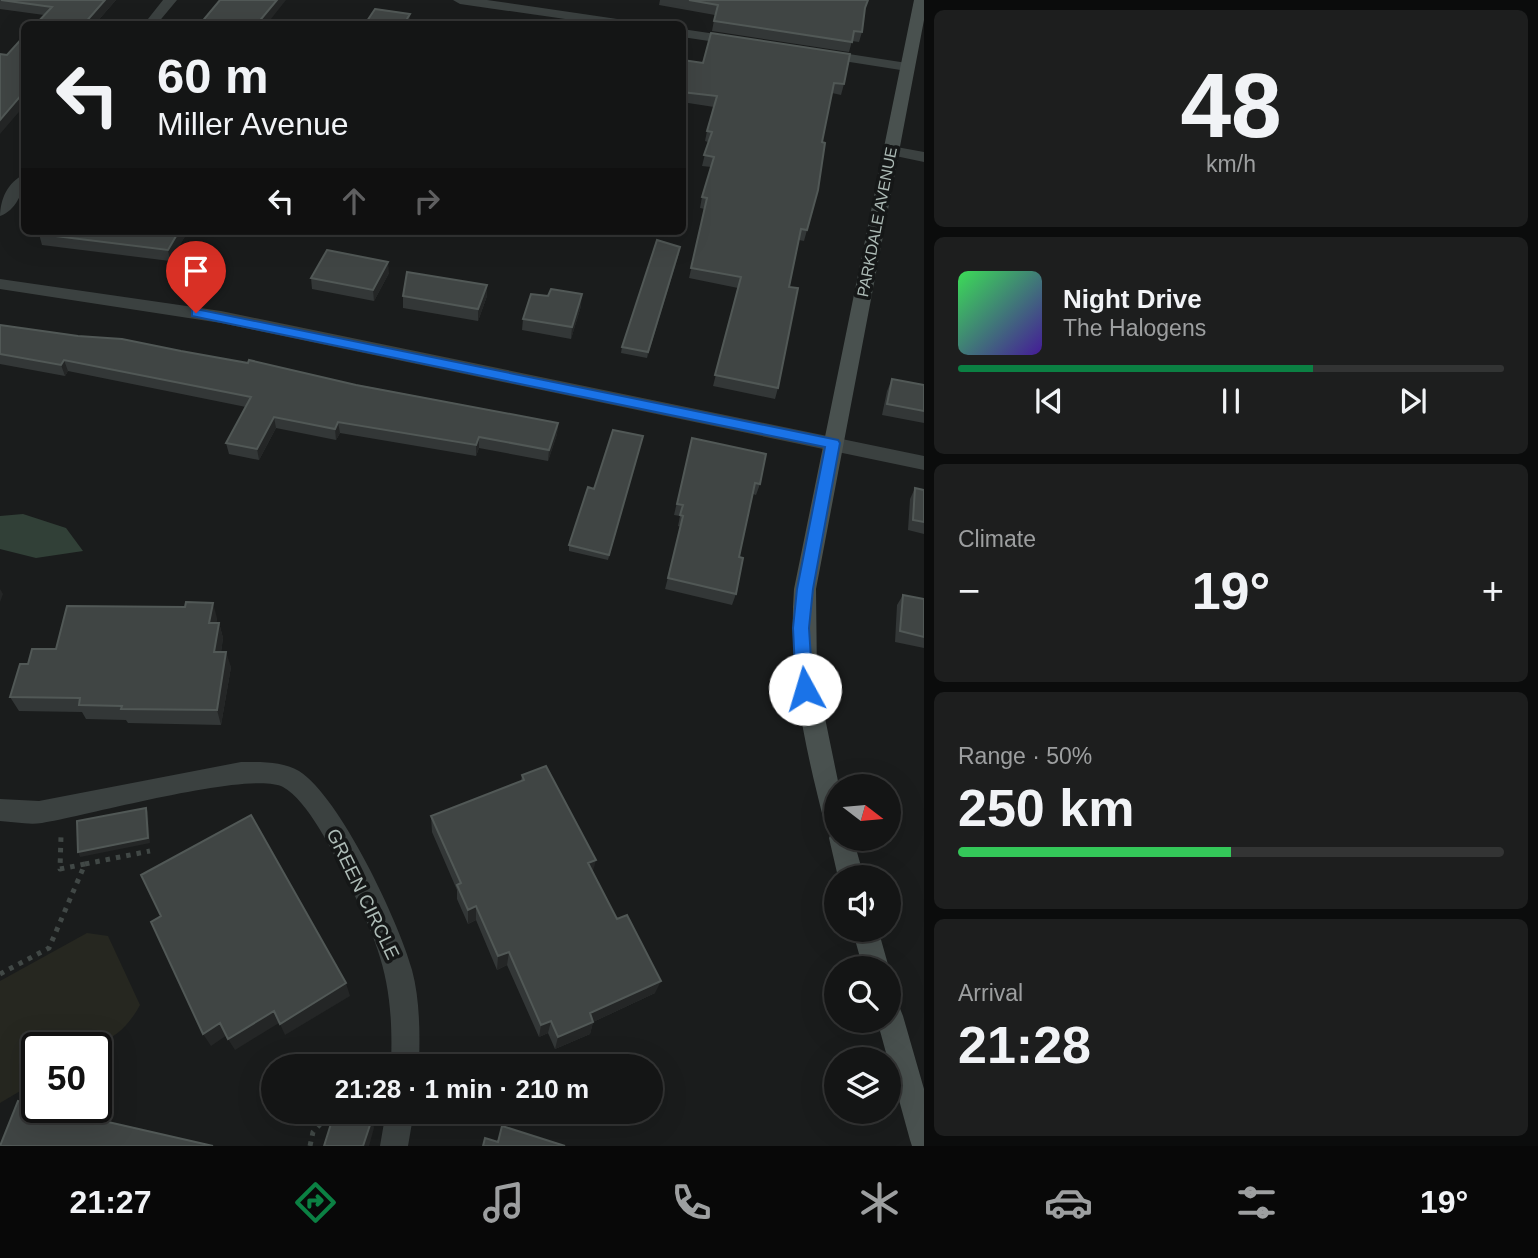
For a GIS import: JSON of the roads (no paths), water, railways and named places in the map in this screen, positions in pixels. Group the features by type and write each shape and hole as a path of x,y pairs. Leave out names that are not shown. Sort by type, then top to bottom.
{"main road":[{"name":"PARKDALE AVENUE","path":"824,775 810,722 801,628 812,547 921,0"},
{"path":"894,1033 924,1140"}],"street":[{"path":"152,21 170,0"},
{"path":"460,0 604,21"},
{"path":"686,34 750,43"},
{"path":"804,51 906,67"},
{"path":"891,151 924,157"},
{"path":"0,211 21,184"},
{"path":"0,284 221,317 924,463"},
{"name":"GREEN CIRCLE","path":"0,810 39,812 241,773 288,778 304,788 349,856 398,968 407,1024 406,1054"},
{"path":"394,1146 398,1124"}]}
